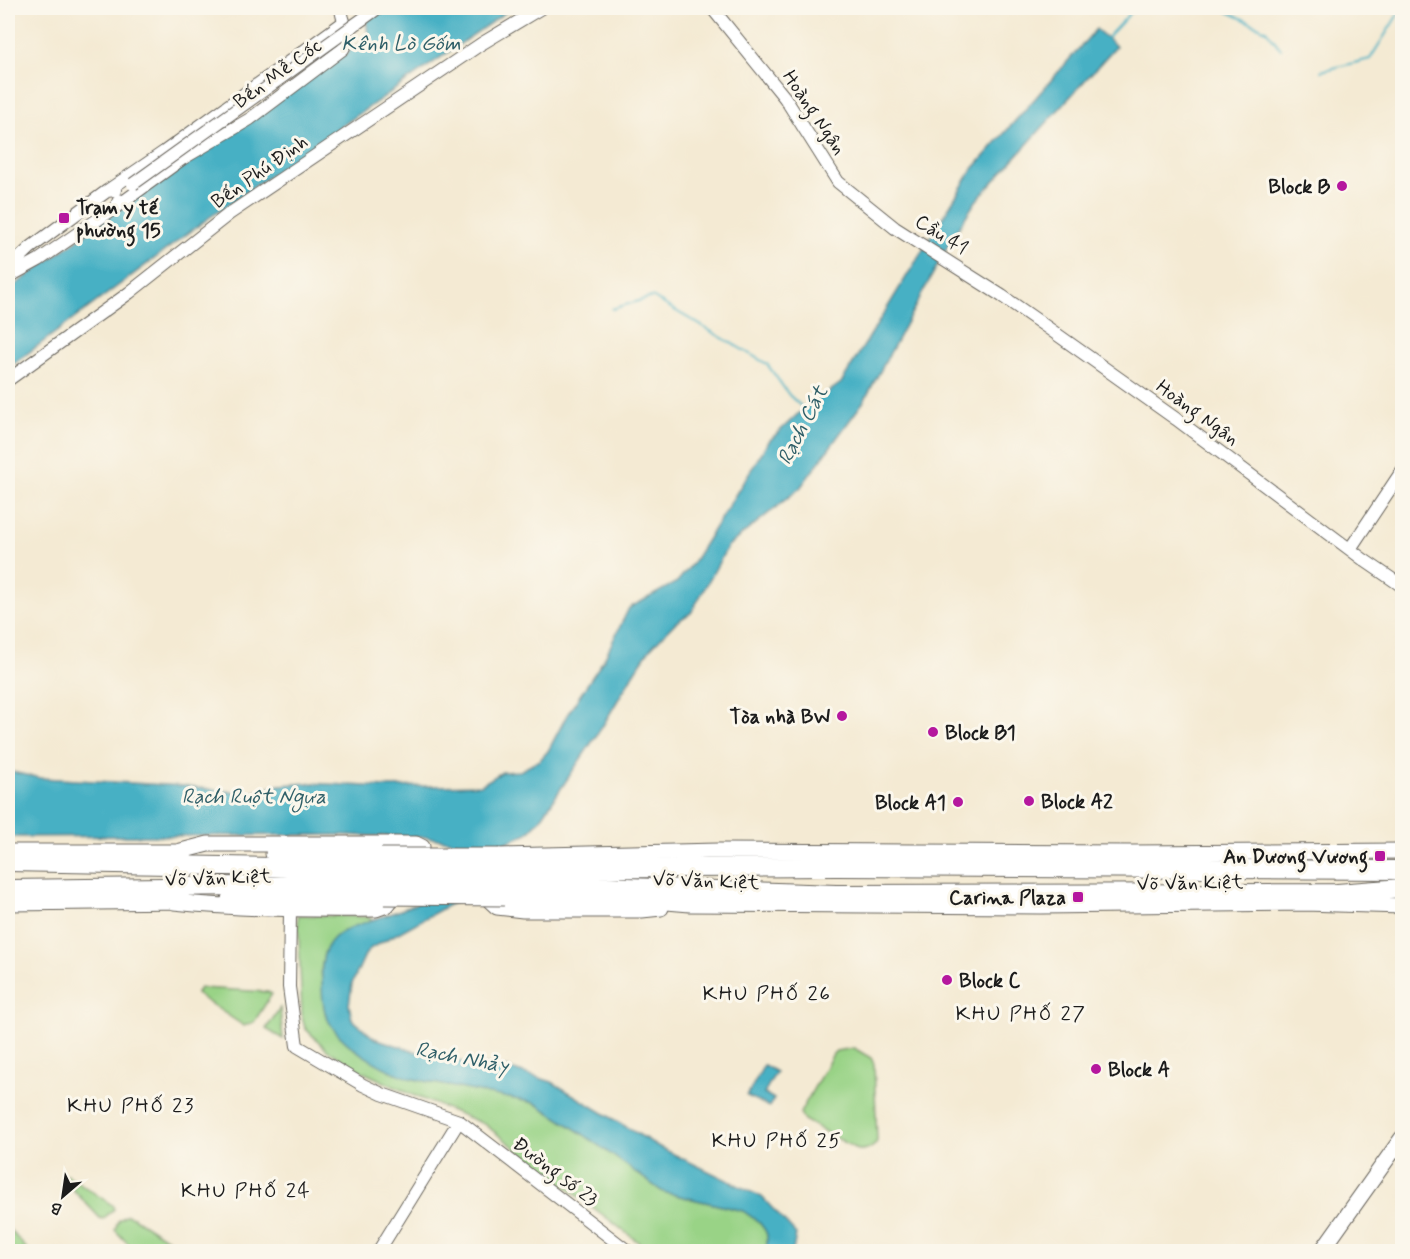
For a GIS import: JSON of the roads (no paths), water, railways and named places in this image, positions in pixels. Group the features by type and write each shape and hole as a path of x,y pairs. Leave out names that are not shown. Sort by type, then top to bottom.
{"highway":[{"path":"39,852 57,863"},
{"name":"Võ Văn Kiệt","path":"10,857 57,863 383,876"},
{"name":"Võ Văn Kiệt","path":"8,890 59,886 383,876 502,876 837,867 1402,870"},
{"path":"836,894 837,867"},
{"name":"Võ Văn Kiệt","path":"502,876 836,894 1310,898 1337,893 1402,888"},
{"path":"8,890 21,903 59,886"},
{"path":"1337,893 1352,904"}],"main road":[{"path":"174,902 229,908 376,909 387,905 421,857 422,848 416,844 208,844 177,852"},
{"path":"690,904 642,910 497,908 485,896 482,888 487,864 493,855 509,845 675,846 718,851"},
{"name":"Võ Văn Kiệt","path":"10,857 39,852 177,852 383,876 502,876 718,851 1133,853 1402,851"},
{"name":"Võ Văn Kiệt","path":"21,903 174,902 268,897 383,876"},
{"name":"Võ Văn Kiệt","path":"502,876 621,898 690,904 1064,906 1310,898 1352,904 1402,906"},
{"path":"1321,1251 1402,1138"}],"street":[{"path":"341,8 344,22"},
{"path":"133,184 378,8"},
{"name":"Bến Phú Định","path":"8,380 129,293 229,214 471,50 541,8"},
{"name":"Hoàng Ngân","path":"712,8 785,98 838,182 895,228"},
{"name":"Bến Mễ Cốc","path":"8,269 30,248 107,191 344,22 348,27 349,40 339,52 250,119 174,164 39,260 8,277"},
{"name":"Bến Mễ Cốc","path":"107,191 133,184"},
{"name":"Bến Mễ Cốc","path":"116,207 122,194 133,184"},
{"name":"Cầu 41","path":"895,228 968,274"},
{"path":"30,248 39,260"},
{"name":"Hoàng Ngân","path":"968,274 1176,419 1402,586"},
{"path":"1350,549 1402,471"},
{"name":"Đường số 23","path":"290,910 289,987 297,1046 382,1094 459,1121 629,1251"},
{"path":"378,1251 459,1121"}],"water":[{"name":"Kênh Lò Gốm","path":"362,8 512,8 206,220 8,368 8,290 209,145 360,44 368,34 365,12"},
{"name":"Rạch Ruột Ngựa","path":"1096,29 1116,46 976,201 955,233 864,401 800,488 728,546 691,613 676,622 650,649 602,727 540,820 528,833 503,844 488,855 460,899 371,948 365,955 352,984 349,1005 352,1019 374,1038 417,1052 447,1054 463,1063 504,1067 552,1082 661,1148 762,1197 796,1234 793,1251 767,1251 765,1230 759,1222 743,1211 663,1192 583,1134 535,1103 409,1078 372,1061 338,1034 325,1012 323,1000 322,964 327,948 334,938 348,929 409,907 445,887 466,857 457,842 426,837 333,835 8,837 8,773 12,772 41,778 185,786 249,794 279,785 309,783 386,787 481,785 502,772 520,771 540,760 548,751 567,715 604,659 629,608 677,582 692,564 769,441 800,412 841,383 972,170"},
{"path":"764,1065 776,1072 764,1093 774,1099 769,1107 747,1096"}],"waterway":[{"name":"Rạch Cát","path":"1105,40 1135,8"},
{"path":"1220,8 1266,30 1281,49"},
{"path":"1321,71 1370,59 1402,8"},
{"path":"612,309 652,297 767,364 789,395 805,410"}],"place":[{"name":"Block B","path":"1342,186"},
{"name":"Trạm y tế phường 15","path":"64,218"},
{"name":"Tòa nhà BW","path":"842,716"},
{"name":"Block B1","path":"933,732"},
{"name":"Block A2","path":"1029,801"},
{"name":"Block A1","path":"958,802"},
{"name":"An Dương Vương","path":"1380,856"},
{"name":"Carina Plaza","path":"1078,897"},
{"name":"Block C","path":"947,980"},
{"name":"Block A","path":"1096,1069"}],"district":[{"name":"KHU PHỐ 26","path":"767,993"},
{"name":"KHU PHỐ 27","path":"1021,1013"},
{"name":"KHU PHỐ 23","path":"131,1105"},
{"name":"KHU PHỐ 25","path":"777,1140"},
{"name":"KHU PHỐ 24","path":"246,1190"}],"water label":[{"name":"Rạch Nhảy","path":"462,1057"}]}
